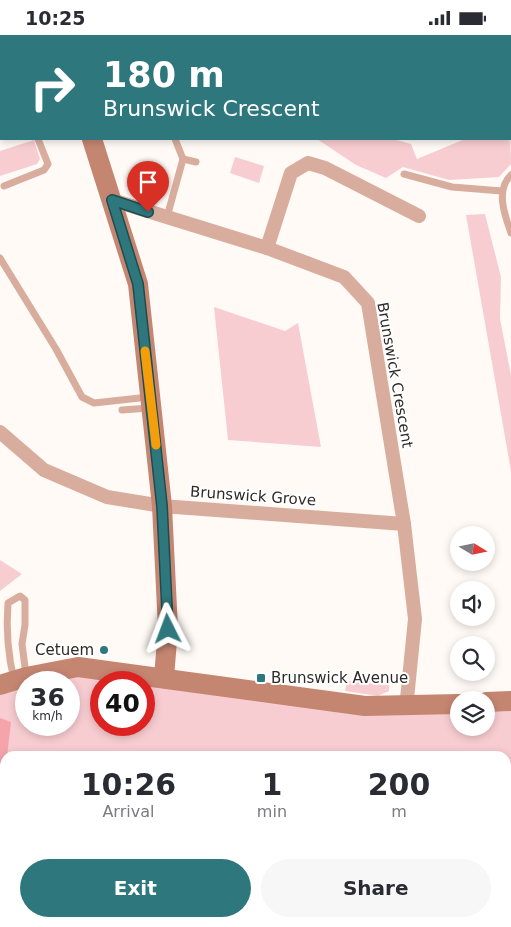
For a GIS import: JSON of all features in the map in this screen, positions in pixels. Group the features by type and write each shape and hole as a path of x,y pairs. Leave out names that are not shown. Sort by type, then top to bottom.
{"street":[{"path":"92,140 138,284 162,506 168,629 164,677"},
{"path":"267,248 291,173 308,163 325,169 419,216"},
{"name":"Brunswick Crescent","path":"112,200 267,248 344,277 368,303 404,524 415,619 407,699"},
{"name":"Brunswick Grove","path":"0,432 44,470 107,497 162,506 404,524"},
{"path":"13,681 78,667 164,677 365,706 450,704"},
{"path":"495,702 511,701"}],"lane":[{"path":"4,186 44,170 48,164 38,140"},
{"path":"167,217 183,159 176,140"},
{"path":"183,159 196,162"},
{"path":"404,174 452,187 502,191"},
{"path":"511,175 502,191 503,205 511,233"},
{"path":"0,258 56,349 82,397 94,403 151,403"},
{"path":"122,410 151,403"},
{"path":"20,596 26,600 25,625 13,681 7,621 8,603 20,596"}],"shaded area":[{"path":"34,140 40,159 37,164 0,176 0,151"},
{"path":"318,140 397,140 411,144 417,159 463,140 510,140 511,164 499,177 449,180 403,167 386,178 356,165"},
{"path":"235,157 264,166 259,183 230,173"},
{"path":"485,214 501,277 500,319 511,375 511,471 466,215"},
{"path":"214,307 285,331 298,323 321,447 228,440"},
{"path":"0,560 22,574 0,591"},
{"path":"77,667 106,671 90,671 90,736 155,736 155,678 364,706 450,702 450,736 495,736 495,701 511,701 511,751 0,751 0,688 15,684 15,736 80,736 80,671 62,671"},
{"path":"347,681 389,685 389,691 378,696 345,691"},
{"path":"0,718 11,722 8,751 0,751"}],"slow traffic":[{"path":"145,351 156,445"}],"place":[{"name":"Cetuem","path":"104,650"},
{"name":"Brunswick Avenue","path":"261,678"}],"route":[{"path":"148,212 112,200 138,284 162,506 168,629"}]}
